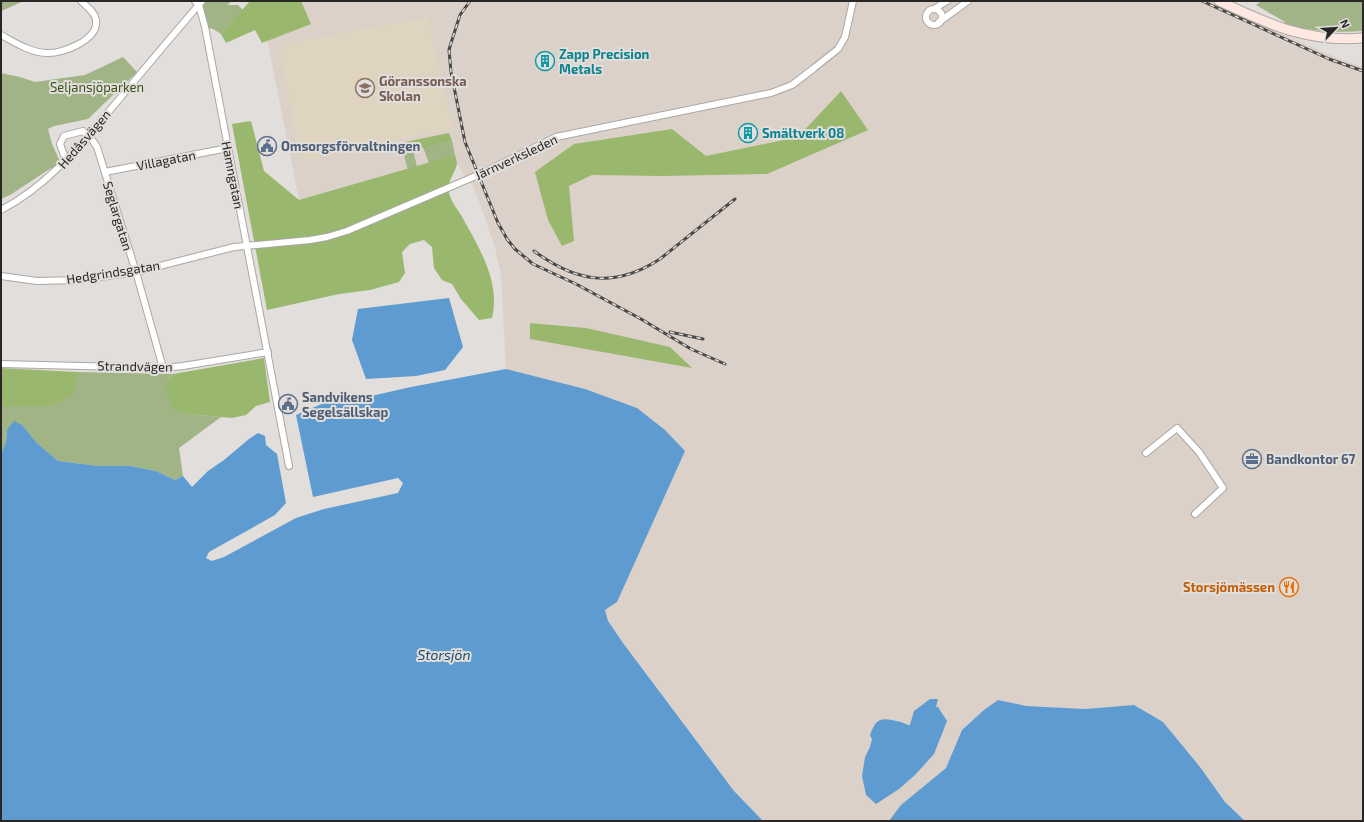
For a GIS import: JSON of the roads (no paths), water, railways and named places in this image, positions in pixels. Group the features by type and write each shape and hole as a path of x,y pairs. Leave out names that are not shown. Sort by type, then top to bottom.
{"street":[{"path":"1,35 41,53 53,53 70,49 87,38 95,29 96,24 94,14 81,1"},
{"name":"Järnverksleden","path":"247,245 293,242 327,237 347,231 478,175 556,138 771,93 792,85 838,49 845,37 854,1"},
{"path":"947,1 934,9 929,10 926,14 927,21 933,25 940,22 968,1"},
{"path":"1219,1 1256,18 1297,33 1328,39 1363,38"},
{"name":"Hedåsvägen","path":"1,210 41,184 66,161 198,2"},
{"name":"Hamngatan","path":"198,2 205,27 289,466"},
{"path":"934,9 940,13 942,18 940,22"},
{"path":"66,161 60,144 64,136 83,131 88,136"},
{"name":"Seglargatan","path":"88,136 97,147 136,272 163,368"},
{"name":"Villagatan","path":"105,172 228,148"},
{"name":"Hedgrindsgatan","path":"1,276 37,281 58,281 136,272 247,245"},
{"name":"Strandvägen","path":"1,364 163,368 268,352"},
{"path":"1146,453 1178,428 1199,452 1223,488 1195,514"}],"water":[{"path":"449,298 463,347 445,370 416,376 366,379 352,340 358,309"},
{"name":"Storsjön","path":"506,369 585,389 637,408 665,430 685,451 617,602 605,610 608,621 623,643 734,791 763,821 1,821 1,454 6,442 7,430 14,421 22,425 37,443 58,461 99,466 130,466 156,471 175,480 183,476 192,487 208,471 249,439 258,433 265,436 266,445 277,454 286,503 275,515 209,552 206,558 212,561 224,557 296,518 324,509 398,493 403,483 398,478 313,497 296,415 324,403 358,399 411,387"},
{"path":"930,699 938,699 936,707 938,707 947,721 934,754 915,775 899,789 876,804 866,795 862,776 865,757 872,739 870,735 875,724 878,721 885,719 910,725 914,711"},
{"path":"998,700 1026,706 1085,709 1134,705 1163,722 1200,767 1225,802 1245,821 889,821 901,805 946,768 962,730 984,710"}],"railway":[{"path":"470,1 460,15 449,50 451,72 465,142 498,223 507,239 515,249 533,264 576,284 641,319 691,349 725,364"},
{"path":"1202,1 1329,59 1363,71"},
{"path":"534,251 565,270 580,275 596,278 611,278 627,275 643,269 660,259 735,199"},
{"path":"670,332 703,339"}],"place":[{"name":"Zapp Precision Metals","path":"545,61"},
{"name":"Göranssonska Skolan","path":"365,88"},
{"name":"Smältverk 08","path":"748,133"},
{"name":"Omsorgsförvaltningen","path":"267,146"},
{"name":"Sandvikens Segelsällskap","path":"288,404"},
{"name":"Bandkontor 67","path":"1252,459"},
{"name":"Storsjömässen","path":"1289,587"}],"park label":[{"name":"Seljansjöparken","path":"97,87"}]}
